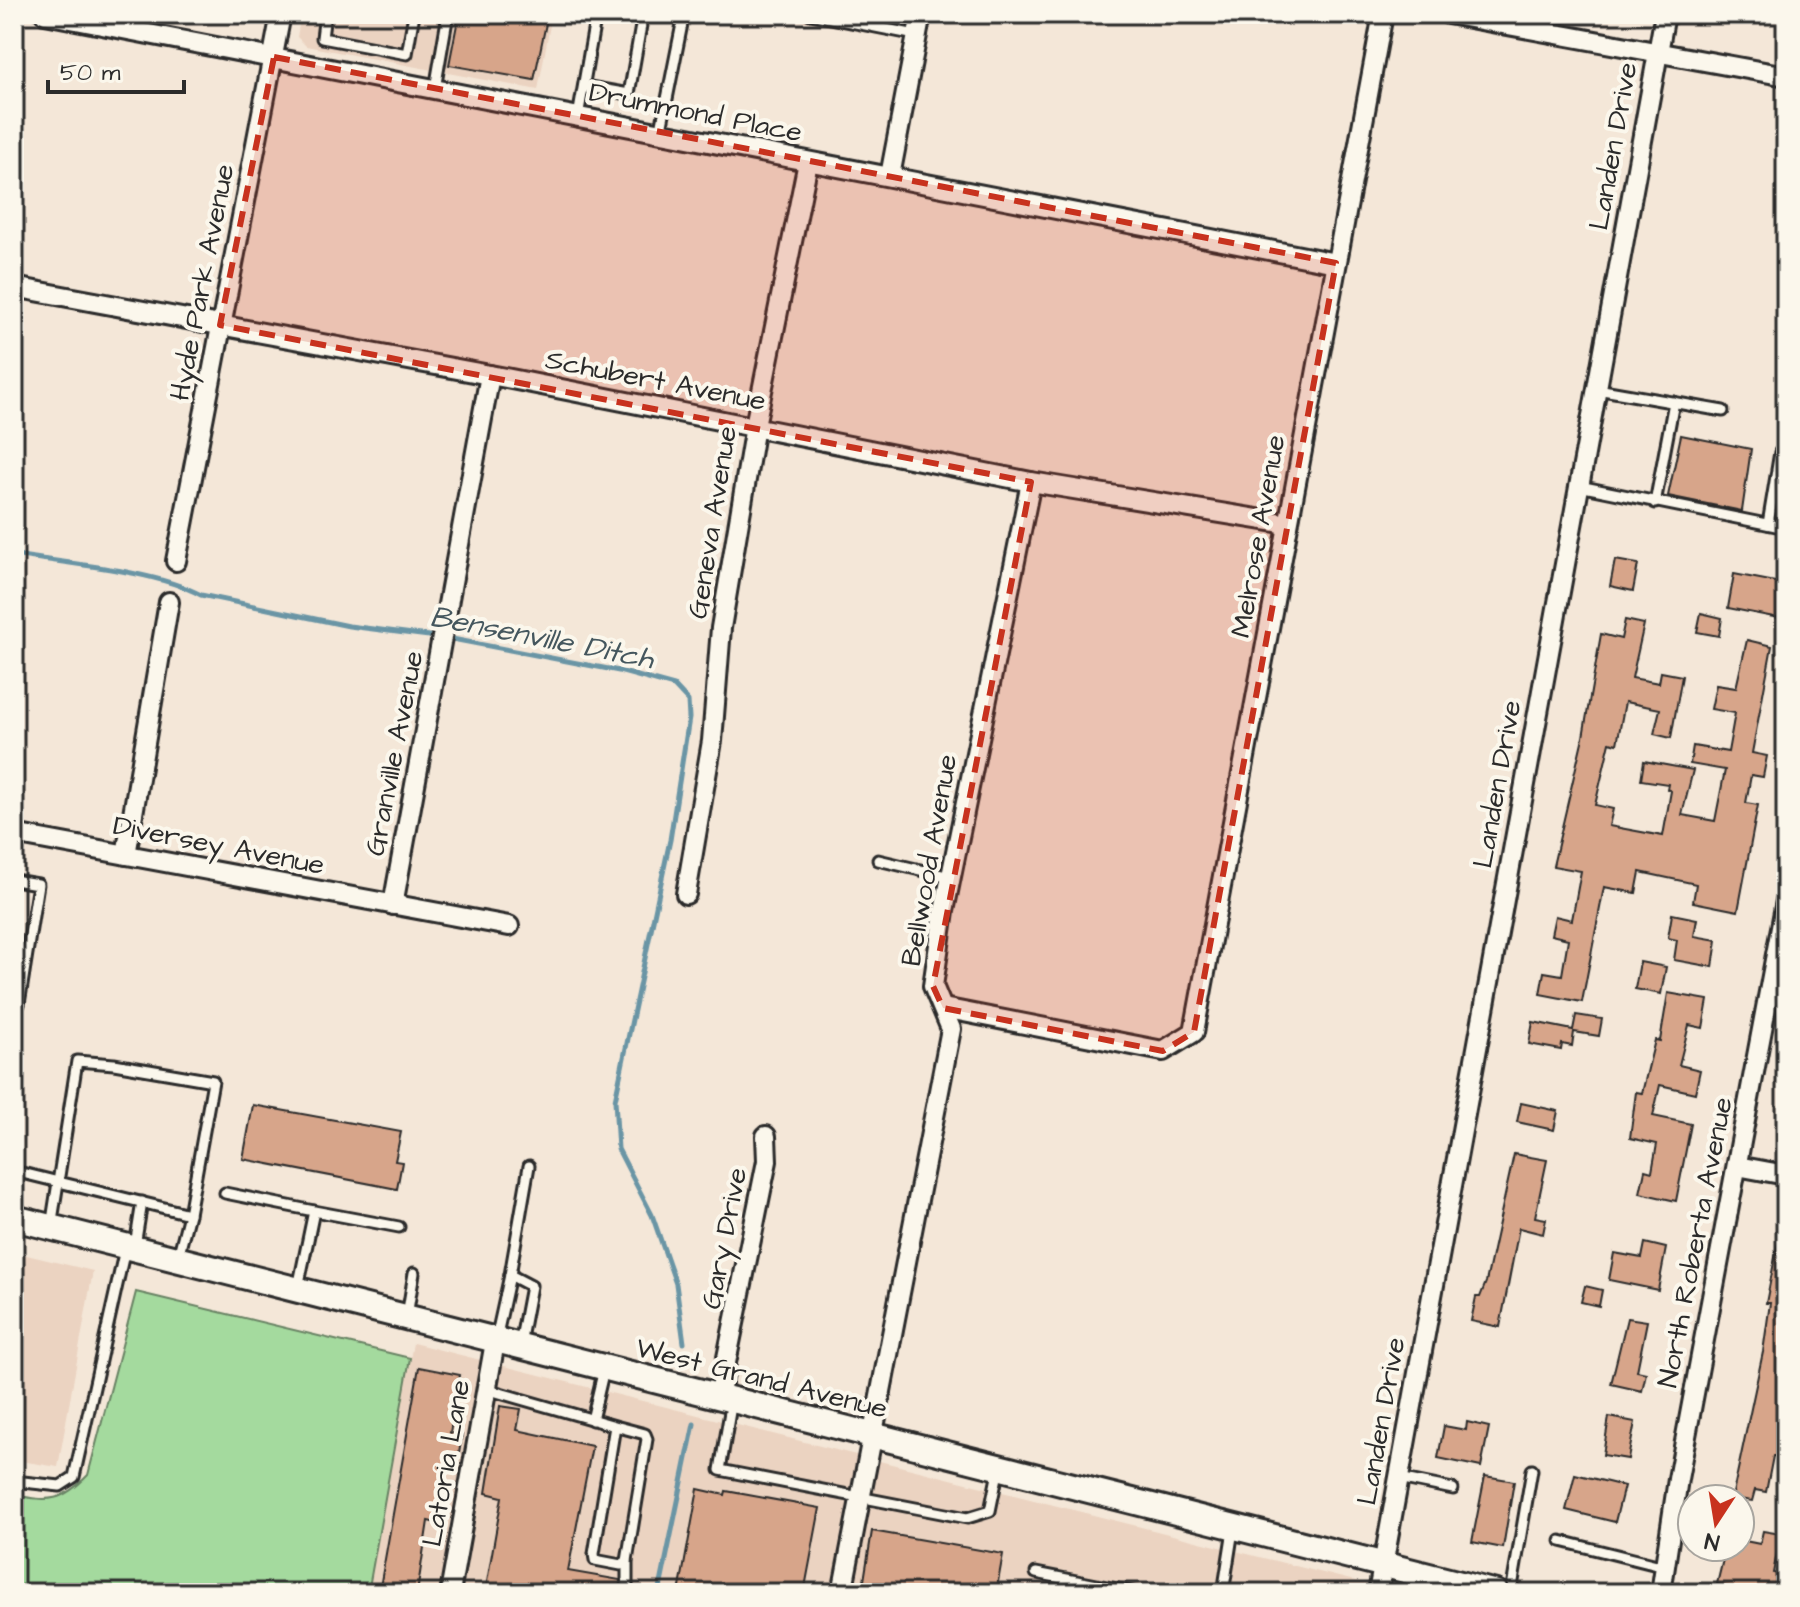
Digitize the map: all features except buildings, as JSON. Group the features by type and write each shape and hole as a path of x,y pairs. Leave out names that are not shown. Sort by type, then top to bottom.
{"main road":[{"name":"West Grand Avenue","path":"14,1218 1496,1593"}],"street":[{"name":"Drummond Place","path":"45,14 1336,263"},
{"name":"Hyde Park Avenue","path":"176,561 281,14"},
{"path":"890,176 921,14"},
{"name":"Melrose Avenue","path":"943,1008 1163,1051 1194,1032 1383,14"},
{"path":"1448,14 1786,76"},
{"name":"Landen Drive","path":"1378,1593 1665,14"},
{"name":"Geneva Avenue","path":"686,894 714,727 721,628 755,426 808,162"},
{"name":"Schubert Avenue","path":"14,287 490,375 1031,482 1288,524"},
{"name":"Granville Avenue","path":"393,905 490,375"},
{"name":"Bellwood Avenue","path":"842,1593 951,1029 933,986 950,877 1031,482"},
{"path":"126,855 169,602"},
{"name":"Diversey Avenue","path":"14,834 509,926"},
{"name":"North Roberta Avenue","path":"1661,1593 1678,1479 1786,901"},
{"name":"Gary Drive","path":"725,1398 767,1161 766,1136"},
{"path":"1737,1166 1786,1175"},
{"name":"Latoria Lane","path":"450,1593 495,1342"}],"lane":[{"path":"325,14 322,38 407,54 414,14"},
{"path":"435,89 448,14"},
{"path":"578,117 596,14"},
{"path":"584,86 629,94 643,14"},
{"path":"660,134 684,14"},
{"path":"810,14 916,35"},
{"path":"1597,389 1723,411"},
{"path":"1655,503 1674,402"},
{"path":"1768,524 1780,452"},
{"path":"1579,486 1786,528"},
{"path":"878,860 950,877"},
{"path":"14,880 38,884 19,1004 14,1005"},
{"path":"51,1227 77,1061 114,1064 213,1081 189,1214 177,1260"},
{"path":"495,1342 529,1166"},
{"path":"14,1171 189,1214"},
{"path":"225,1193 399,1227"},
{"path":"14,1481 60,1486 74,1477 142,1202"},
{"path":"297,1291 314,1211"},
{"path":"406,1319 414,1273"},
{"path":"510,1275 531,1286 519,1348"},
{"path":"592,1420 604,1369"},
{"path":"486,1389 645,1434 647,1439 627,1561 627,1593"},
{"path":"725,1398 720,1470 967,1518 990,1511 999,1467"},
{"path":"615,1426 594,1554 595,1560 621,1565 627,1561"},
{"path":"1511,1593 1532,1470"},
{"path":"1399,1478 1453,1489"},
{"path":"1223,1593 1234,1526"},
{"path":"1561,1541 1665,1567"},
{"path":"1036,1573 1138,1593"}],"highlighted area":[{"path":"274,57 1336,263 1194,1032 1163,1051 943,1008 933,986 1031,482 220,325"}],"shaded area":[{"path":"301,14 552,14 538,90 306,46 297,37"},
{"path":"764,14 890,14 884,36"},
{"path":"14,1252 93,1271 58,1467 14,1460"},
{"path":"413,1343 1402,1593 368,1593"}],"green space":[{"path":"136,1292 410,1358 368,1593 14,1593 14,1495 55,1498 71,1490 88,1475"}],"waterway":[{"name":"Bensenville Ditch","path":"14,555 160,579 201,595 349,626 437,637"},
{"name":"Bensenville Ditch","path":"447,638 619,671 674,686 688,701 689,718 670,840 615,1100 618,1149 652,1215 676,1284 684,1343"},
{"name":"Bensenville Ditch","path":"659,1593 694,1424"}]}
